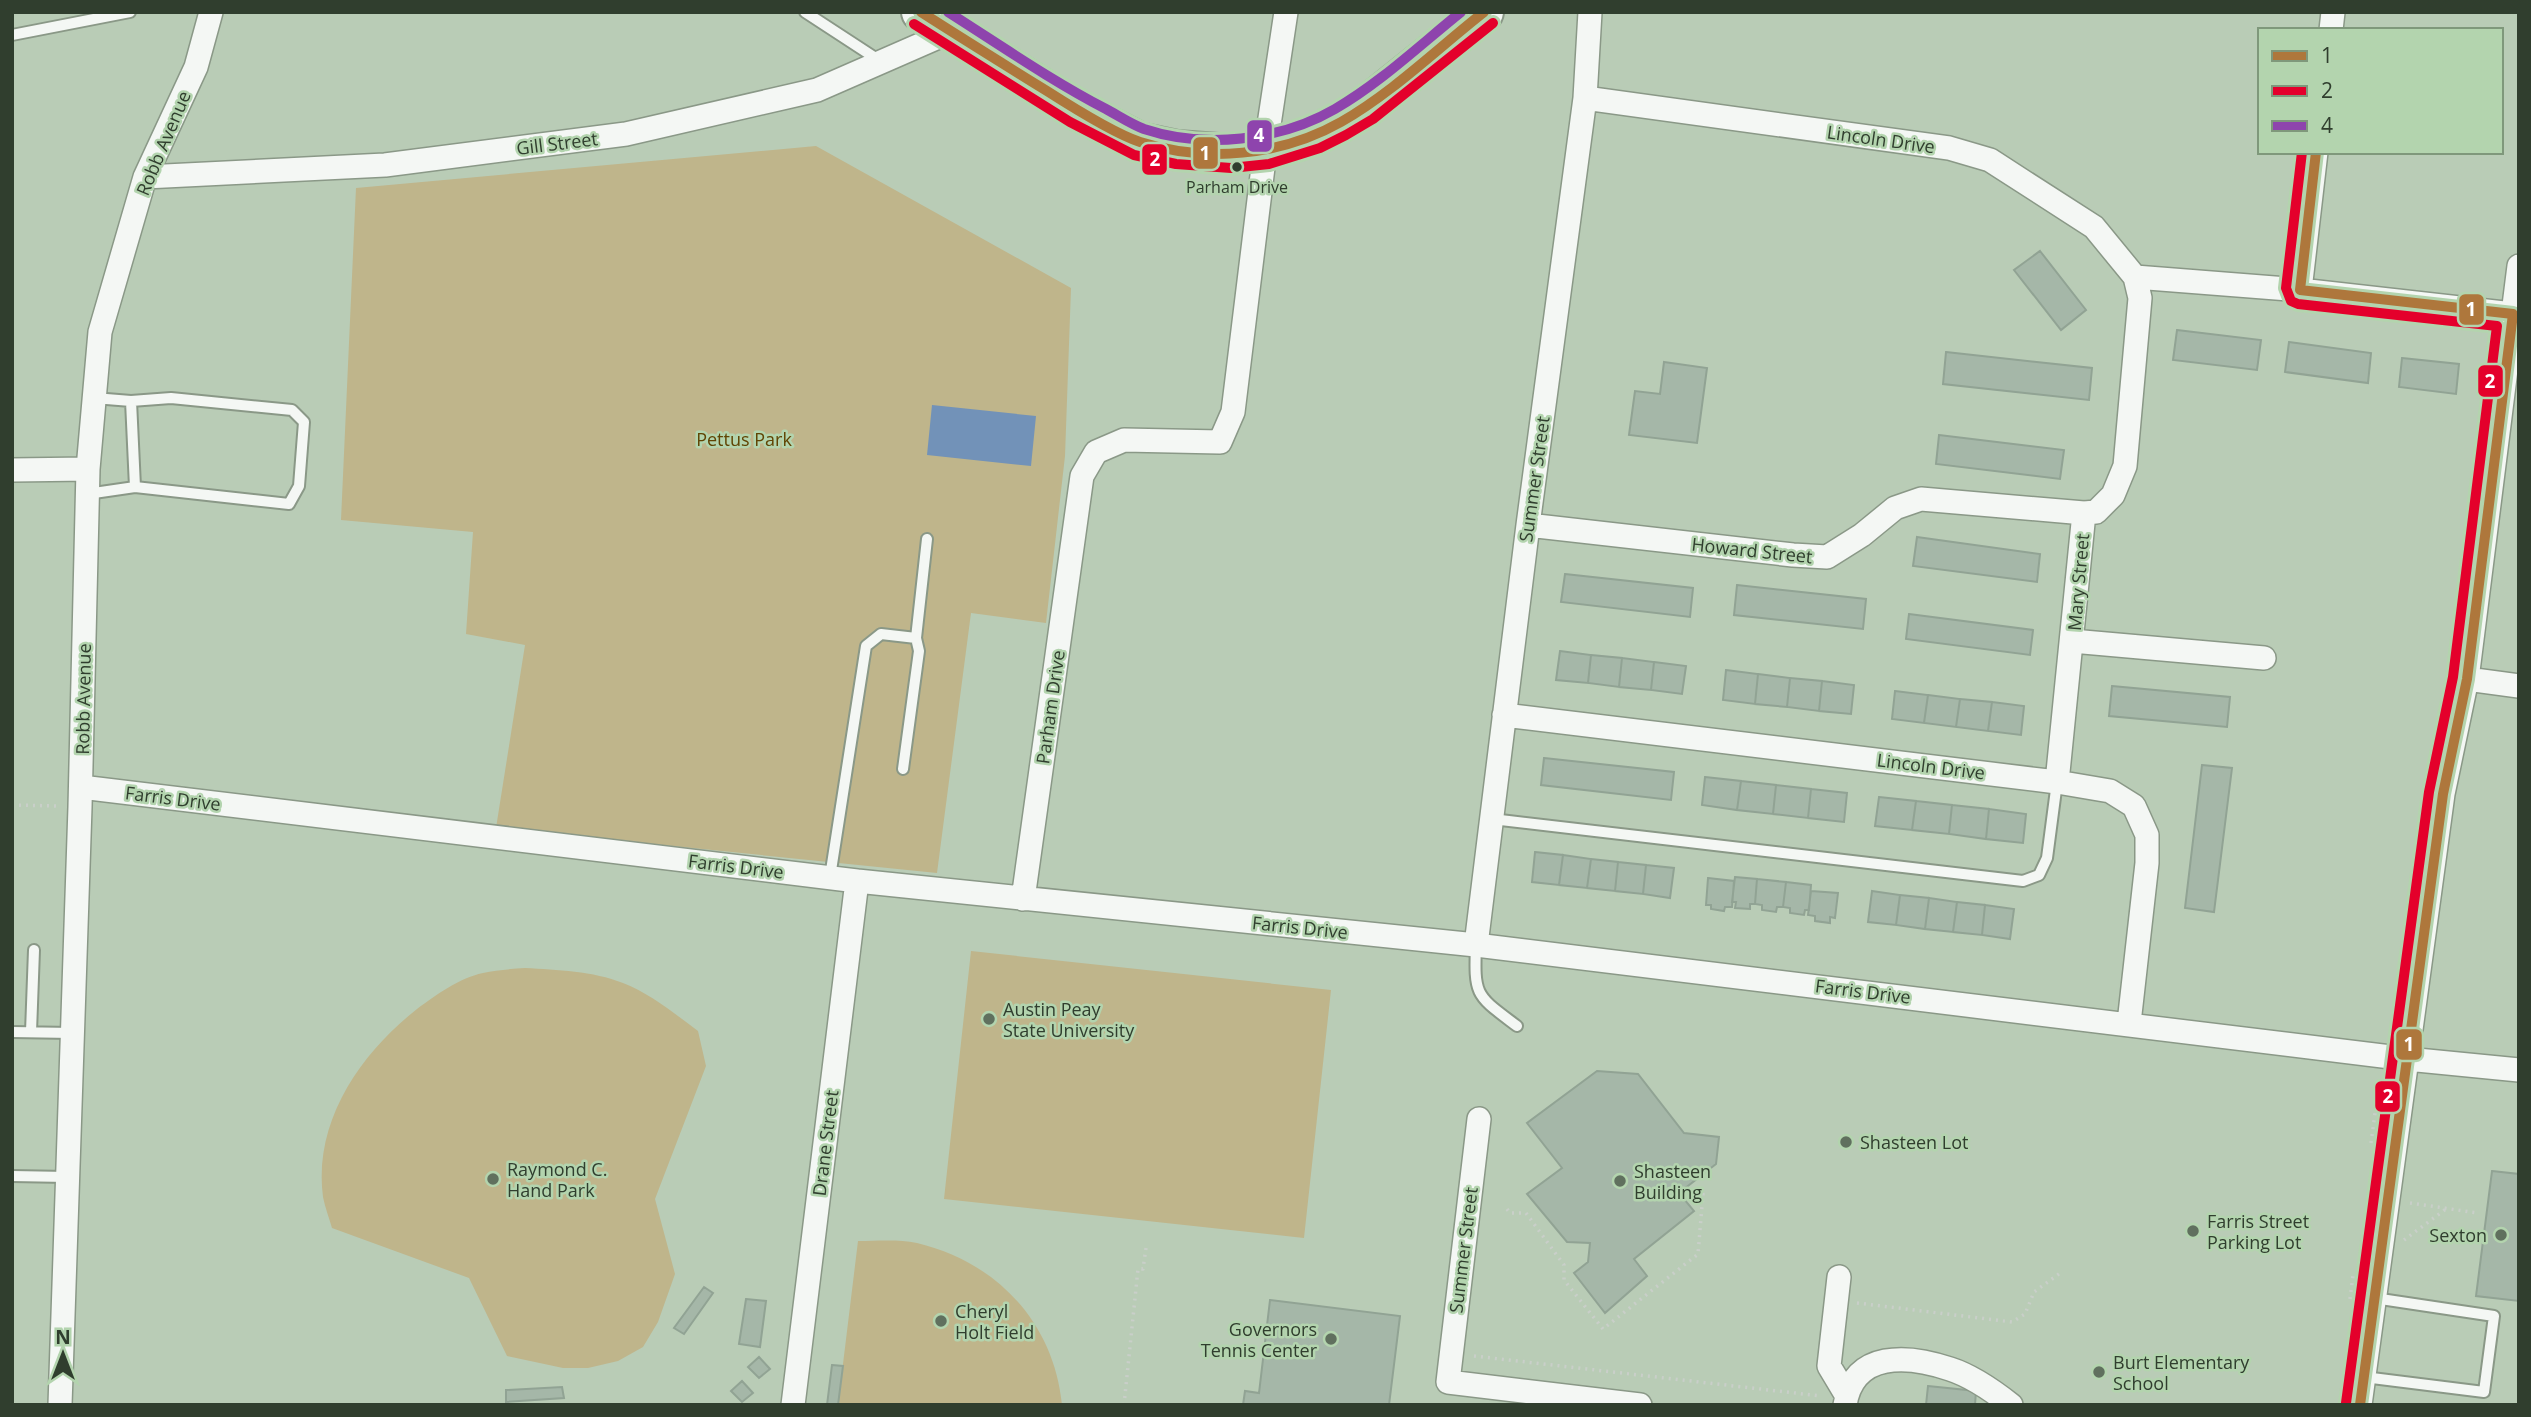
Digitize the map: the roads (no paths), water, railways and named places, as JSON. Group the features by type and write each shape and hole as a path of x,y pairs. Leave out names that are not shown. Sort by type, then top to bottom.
{"highway":[{"path":"936,22 1077,110 1139,142 1177,150 1231,154 1265,151 1315,135 1364,108 1484,12"}],"street":[{"name":"Robb Avenue","path":"60,1405 87,494 100,332 145,177 196,67 211,12"},
{"name":"Parham Drive","path":"1024,899 1082,477 1096,452 1124,440 1220,442 1233,412 1265,151 1286,12"},
{"name":"Summer Street","path":"1476,945 1585,98 1590,12"},
{"name":"Gill Street","path":"145,177 385,165 626,134 817,90 880,61 936,22"},
{"name":"Lincoln Drive","path":"1585,98 1949,148 1990,160 2094,227 2135,277"},
{"path":"2300,290 2316,154"},
{"path":"2360,1405 2443,794 2468,679 2509,428 2513,314 2519,266"},
{"path":"2135,277 2300,290 2513,314"},
{"name":"Mary Street","path":"2057,782 2084,513 2096,512 2113,495 2125,466 2140,298 2135,277"},
{"path":"12,470 88,469"},
{"name":"Howard Street","path":"1528,525 1827,557 1862,535 1895,508 1921,499 2084,513"},
{"path":"2072,641 2264,658"},
{"path":"2468,679 2519,686"},
{"name":"Lincoln Drive","path":"1504,715 2057,782 2110,791 2134,806 2147,835 2147,863 2129,1023"},
{"name":"Farris Drive","path":"80,787 857,881 1476,945 2407,1059 2519,1070"},
{"name":"Drane Street","path":"793,1405 857,881"},
{"name":"Summer Street","path":"1479,1119 1448,1382 1531,1398"},
{"path":"1839,1277 1829,1366 1839,1399"},
{"path":"1839,1399 1859,1373 1877,1361 1899,1359 1950,1369 1988,1387 2011,1405"},
{"path":"1531,1398 1640,1405"}],"lane":[{"path":"12,35 130,12"},
{"path":"805,12 880,61"},
{"path":"87,494 135,487 289,504 299,486 304,422 292,410 171,398 131,401 94,398"},
{"path":"131,401 135,487"},
{"path":"903,769 919,651 916,638 927,539"},
{"path":"830,877 866,646 881,634 916,638"},
{"path":"1492,819 2023,881 2039,875 2047,858 2057,782"},
{"path":"1476,945 1475,981 1483,1001 1517,1026"},
{"path":"31,1032 34,950"},
{"path":"12,1032 72,1032"},
{"path":"12,1176 67,1177"},
{"path":"2364,1377 2484,1392 2494,1316 2373,1298"}],"water":[{"path":"932,405 1036,416 1031,466 927,455"}],"place":[{"name":"Parham Drive","path":"1237,167"},
{"name":"Austin Peay State University","path":"989,1019"},
{"name":"Shasteen Lot","path":"1846,1142"},
{"name":"Raymond C. Hand Park","path":"493,1179"},
{"name":"Shasteen Building","path":"1620,1181"},
{"name":"Farris Street Parking Lot","path":"2193,1231"},
{"name":"Sexton","path":"2501,1235"},
{"name":"Cheryl Holt Field","path":"941,1321"},
{"name":"Governors Tennis Center","path":"1331,1339"},
{"name":"Burt Elementary School","path":"2099,1372"}],"park label":[{"name":"Pettus Park","path":"744,439"}]}
